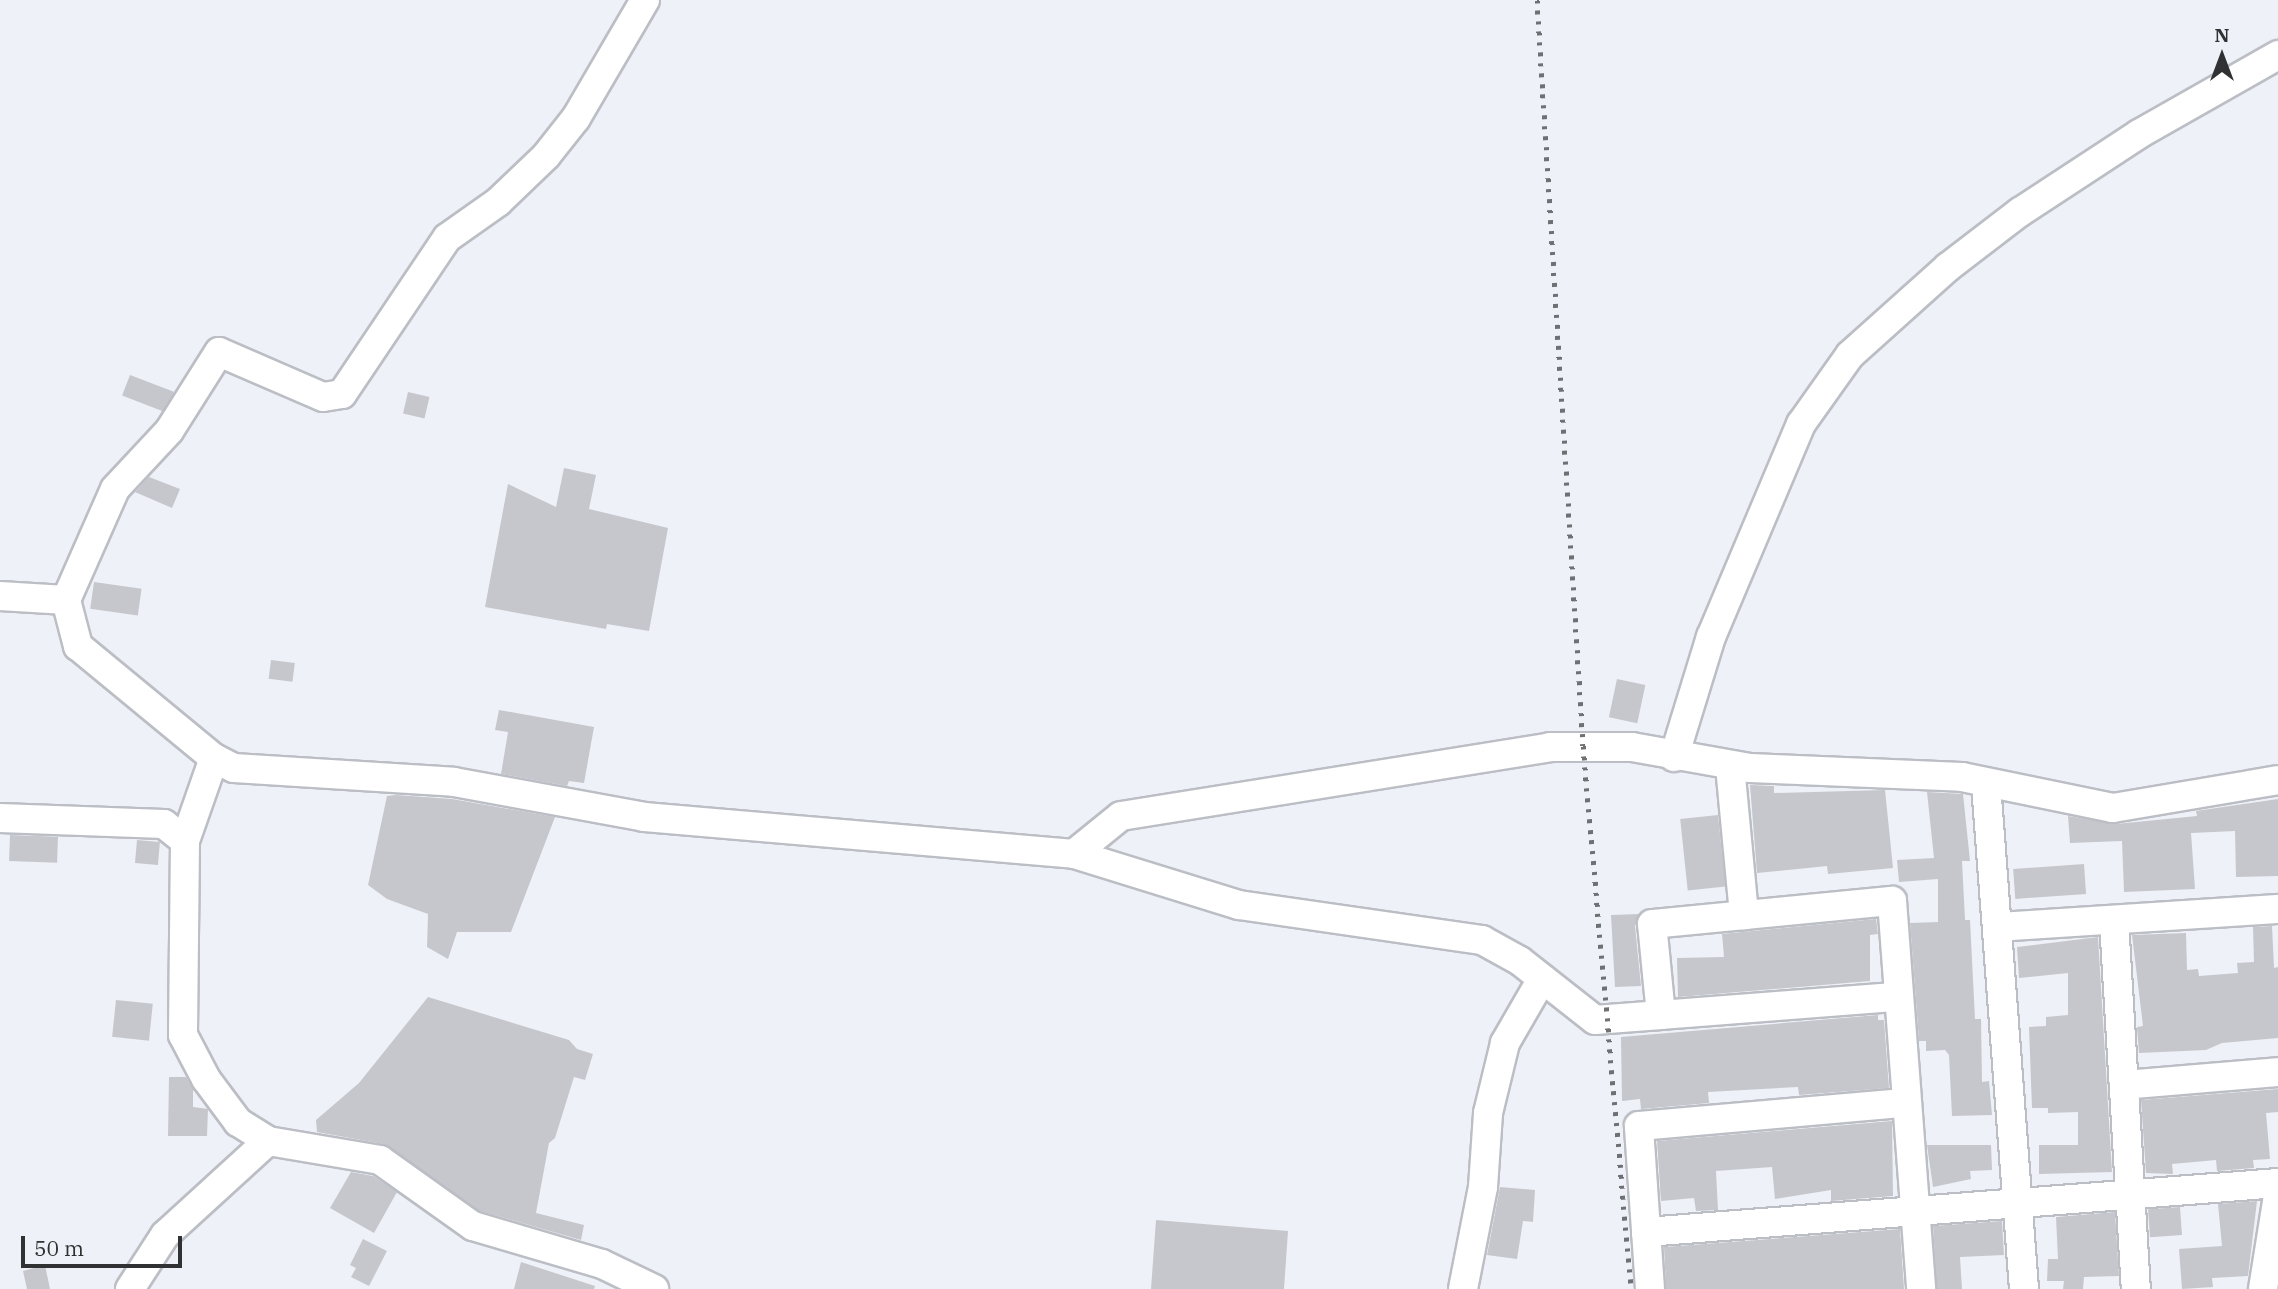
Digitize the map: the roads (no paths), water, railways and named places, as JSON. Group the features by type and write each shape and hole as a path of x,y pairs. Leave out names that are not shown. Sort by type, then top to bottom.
{"street":[{"path":"645,0 576,118 546,156 498,202 447,238 342,394 323,397 219,352 169,432 115,489 66,600 78,646 214,758 234,768 454,782 644,817 1074,854 1239,905 1482,940 1542,979 1595,1020 1896,997"},
{"path":"1674,757 1711,637 1801,424 1850,355 1948,267 2020,212 2140,134 2278,55"},
{"path":"0,596 66,600"},
{"path":"1074,854 1121,816 1549,747 1632,747 1674,757 1730,765 1962,777 1986,784 2113,807 2278,780"},
{"path":"214,758 185,841 183,1035 206,1079 238,1122 268,1140 380,1160 473,1226 603,1264 654,1289"},
{"path":"1730,765 1744,915"},
{"path":"1986,784 2020,1204 2024,1289"},
{"path":"0,818 164,824 185,841"},
{"path":"1661,1015 1652,924 1892,901 1896,997 1921,1289"},
{"path":"1998,927 2278,909"},
{"path":"2114,921 2136,1289"},
{"path":"1462,1289 1483,1187 1488,1113 1504,1043 1542,979"},
{"path":"2124,1085 2278,1072"},
{"path":"1650,1289 1639,1126 1904,1103"},
{"path":"130,1289 165,1236 268,1140"},
{"path":"1646,1232 2278,1183"},
{"path":"2263,1289 2278,1195"}],"railway":[{"path":"1537,0 1583,746 1631,1289"}]}
